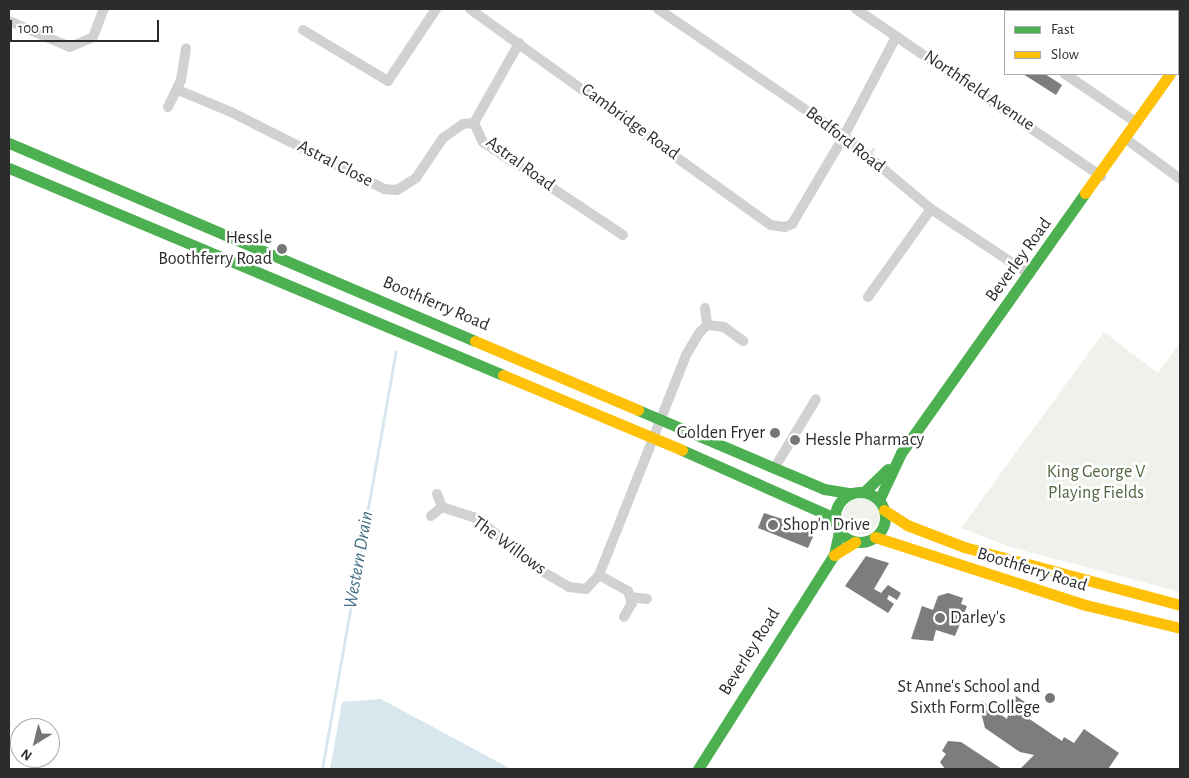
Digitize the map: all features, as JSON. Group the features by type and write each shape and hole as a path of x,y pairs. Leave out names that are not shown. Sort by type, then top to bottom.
{"main road":[{"name":"Beverley Road","path":"864,492 893,464 1101,176 1169,75"},
{"name":"Boothferry Road","path":"9,143 664,418 824,489 850,493"},
{"path":"9,168 652,439 834,518"},
{"name":"Beverley Road","path":"882,505 893,464"},
{"path":"864,492 882,505 884,525 875,537 855,542 839,532 834,518 838,503 850,493 864,492"},
{"name":"Boothferry Road","path":"882,505 907,525 964,546 1180,605"},
{"name":"Beverley Road","path":"698,769 834,554 839,532"},
{"name":"Boothferry Road","path":"875,537 1086,605 1180,628"},
{"name":"Beverley Road","path":"834,554 855,542"}],"street":[{"path":"9,22 70,48 93,37 104,9"},
{"path":"303,30 388,81 436,9"},
{"name":"Cambridge Road","path":"470,9 771,225 792,224 844,136"},
{"name":"Bedford Road","path":"658,9 844,136 932,209 1029,274"},
{"name":"Northfield Avenue","path":"856,9 1101,176"},
{"path":"844,136 896,36"},
{"name":"Astral Road","path":"519,43 474,123 483,142 623,235"},
{"path":"168,107 178,90 186,48"},
{"path":"1066,75 1137,123"},
{"name":"Astral Close","path":"178,90 232,112 384,189 397,190 416,178 443,138 463,124 474,123"},
{"path":"1126,138 1180,179"},
{"path":"868,297 932,209"},
{"path":"647,599 631,597 599,575 652,439 664,418 686,355 707,325 705,308"},
{"path":"707,325 724,327 743,341"},
{"path":"774,467 816,399"},
{"path":"431,516 442,507 437,494"},
{"name":"The Willows","path":"442,507 476,518 521,557 569,587 586,589 599,575"},
{"path":"624,617 631,597"}],"green space":[{"name":"King George V Playing Fields","path":"1104,332 1158,373 1180,343 1180,592 1007,546 961,528"},
{"path":"861,498 868,499 874,503 878,509 878,523 874,529 868,533 861,534 854,533 848,529 844,523 843,516 844,509 848,503 854,499"}],"shaded area":[{"path":"381,699 511,769 330,769 342,702"}],"building":[{"path":"1025,75 1047,75 1062,85 1056,95"},
{"path":"764,513 816,530 808,548 758,528"},
{"path":"866,556 889,563 874,589 881,593 888,585 901,593 897,600 889,595 887,599 894,604 888,613 845,586"},
{"name":"Darley's","path":"948,593 963,598 961,604 967,606 955,636 936,630 933,641 911,639 922,606 933,610 938,596"},
{"path":"1016,696 1028,704 1022,714 1062,741 1064,737 1074,743 1084,729 1119,753 1108,769 1020,769 1034,755 1020,752 985,728 982,716 975,711 982,701 1007,719 1010,708 1005,705"},
{"path":"948,741 961,742 1002,769 945,769 940,762 946,754 942,751"}],"waterway":[{"path":"868,155 873,149"},
{"name":"Western Drain","path":"322,769 396,351"}],"traffic: fast":[{"path":"9,143 475,341"},
{"path":"9,168 503,375"},
{"path":"879,500 901,453 1085,193"},
{"path":"638,410 824,489 850,493"},
{"path":"682,450 835,518"},
{"path":"864,492 888,469"},
{"path":"855,492 865,492 878,499 885,512 885,517 885,522 878,535 865,542 855,542 846,538 839,531 835,522 835,512 839,503 846,496 855,492"},
{"path":"698,769 834,555 839,532"}],"traffic: slow":[{"path":"1085,193 1169,75"},
{"path":"475,341 638,410"},
{"path":"503,375 682,450"},
{"path":"884,510 907,525 964,547 1180,605"},
{"path":"875,537 1086,605 1180,628"},
{"path":"834,555 855,542"}],"place":[{"name":"Hessle Boothferry Road","path":"282,249"},
{"name":"Golden Fryer","path":"775,433"},
{"name":"Hessle Pharmacy","path":"795,440"},
{"name":"Shop'n Drive","path":"773,525"},
{"name":"Darley's","path":"940,618"},
{"name":"St Anne's School and Sixth Form College","path":"1050,698"}]}
